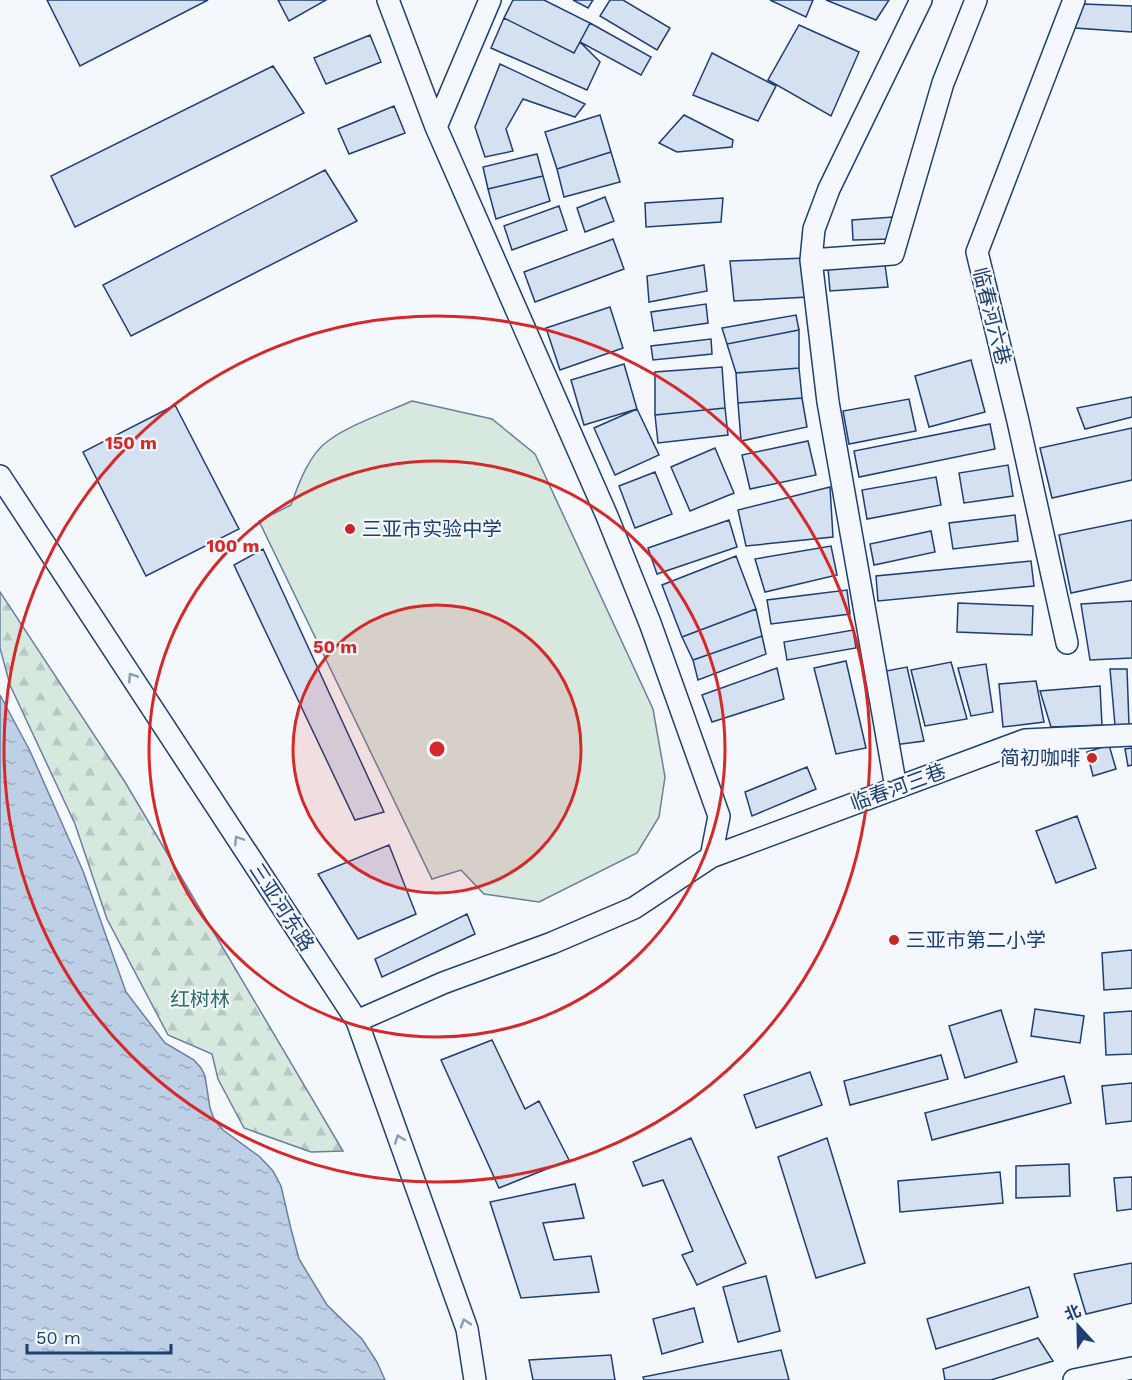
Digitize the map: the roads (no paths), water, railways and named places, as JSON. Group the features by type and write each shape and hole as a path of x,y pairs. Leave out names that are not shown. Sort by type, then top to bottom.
{"street":[{"path":"388,0 436,127 607,516 650,623 719,816 711,857"},
{"path":"436,127 490,0"},
{"path":"896,788 828,402 811,260 814,229 829,189 921,0"},
{"path":"811,260 893,254 943,83 976,0"},
{"name":"临春河六巷","path":"1067,644 1018,421 977,252 1074,0"},
{"name":"三亚河东路","path":"0,476 357,1021 467,1329 475,1380"},
{"name":"临春河三巷","path":"357,1021 443,983 552,943 634,908 711,857 1025,740 1132,735"},
{"path":"1074,1380 1132,1368"}],"water":[{"path":"0,695 30,751 83,871 126,992 165,1043 194,1060 201,1068 205,1076 210,1108 214,1119 223,1130 260,1157 273,1171 281,1186 299,1259 327,1305 362,1339 377,1362 385,1380 0,1380"}],"place":[{"name":"三亚市实验中学","path":"350,529"},
{"name":"简初咖啡","path":"1092,758"},
{"name":"三亚市第二小学","path":"894,940"}],"park label":[{"name":"红树林","path":"200,999"}]}
